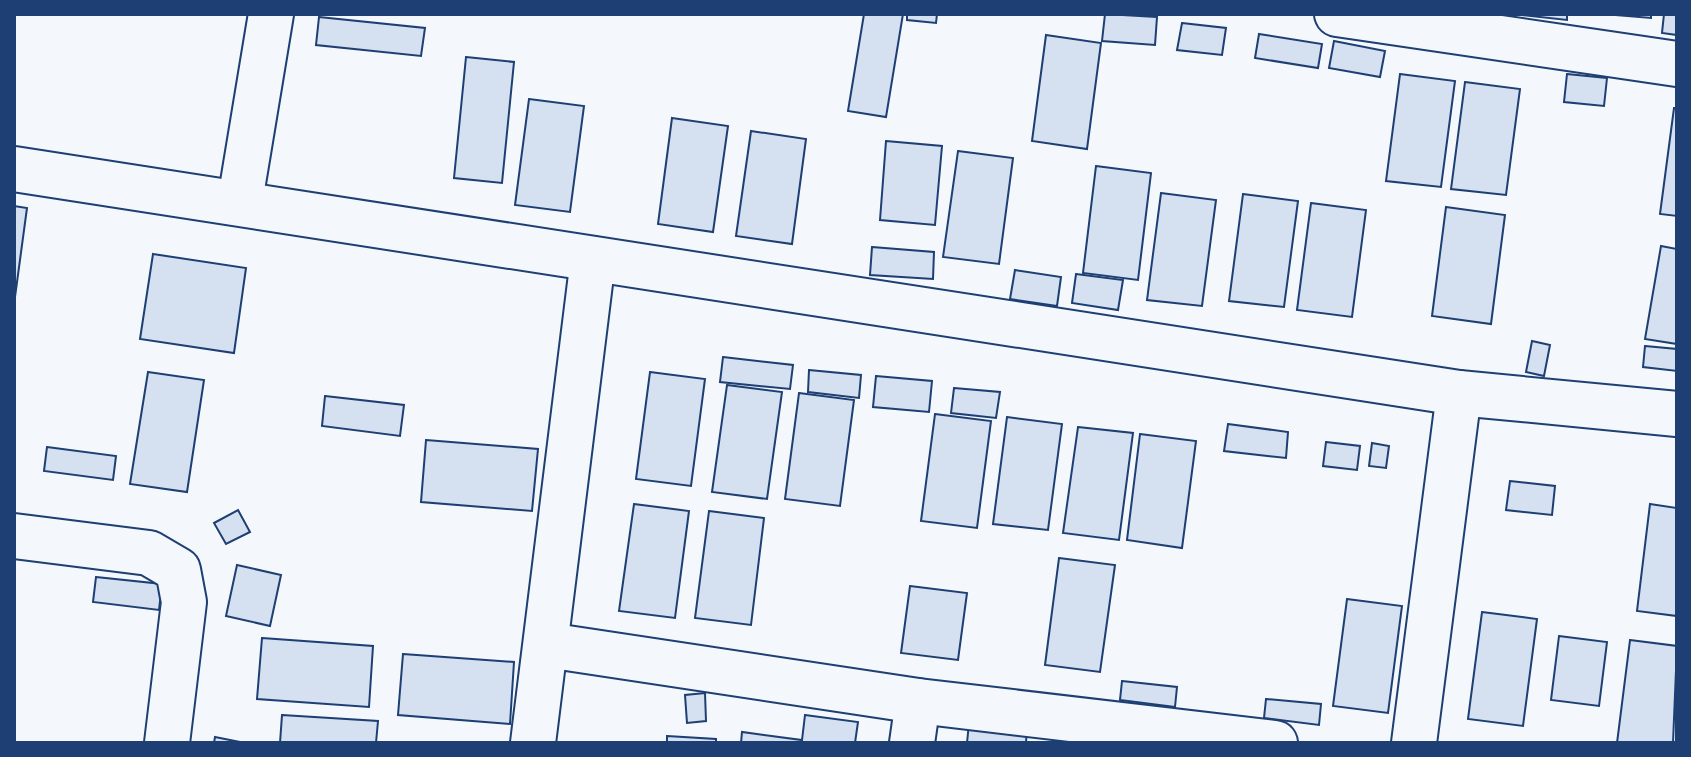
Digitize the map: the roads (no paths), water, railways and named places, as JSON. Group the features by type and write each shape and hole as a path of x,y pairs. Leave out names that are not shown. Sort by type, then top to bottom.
{"street":[{"path":"240,201 271,14"},
{"path":"1337,14 1677,64"},
{"path":"14,169 240,201 1459,393 1677,414"},
{"path":"533,743 593,259"},
{"path":"1414,743 1459,393"},
{"path":"14,536 149,553 178,570 184,602 167,743"},
{"path":"547,645 918,701 1275,743"},
{"path":"912,743 918,701"}]}
